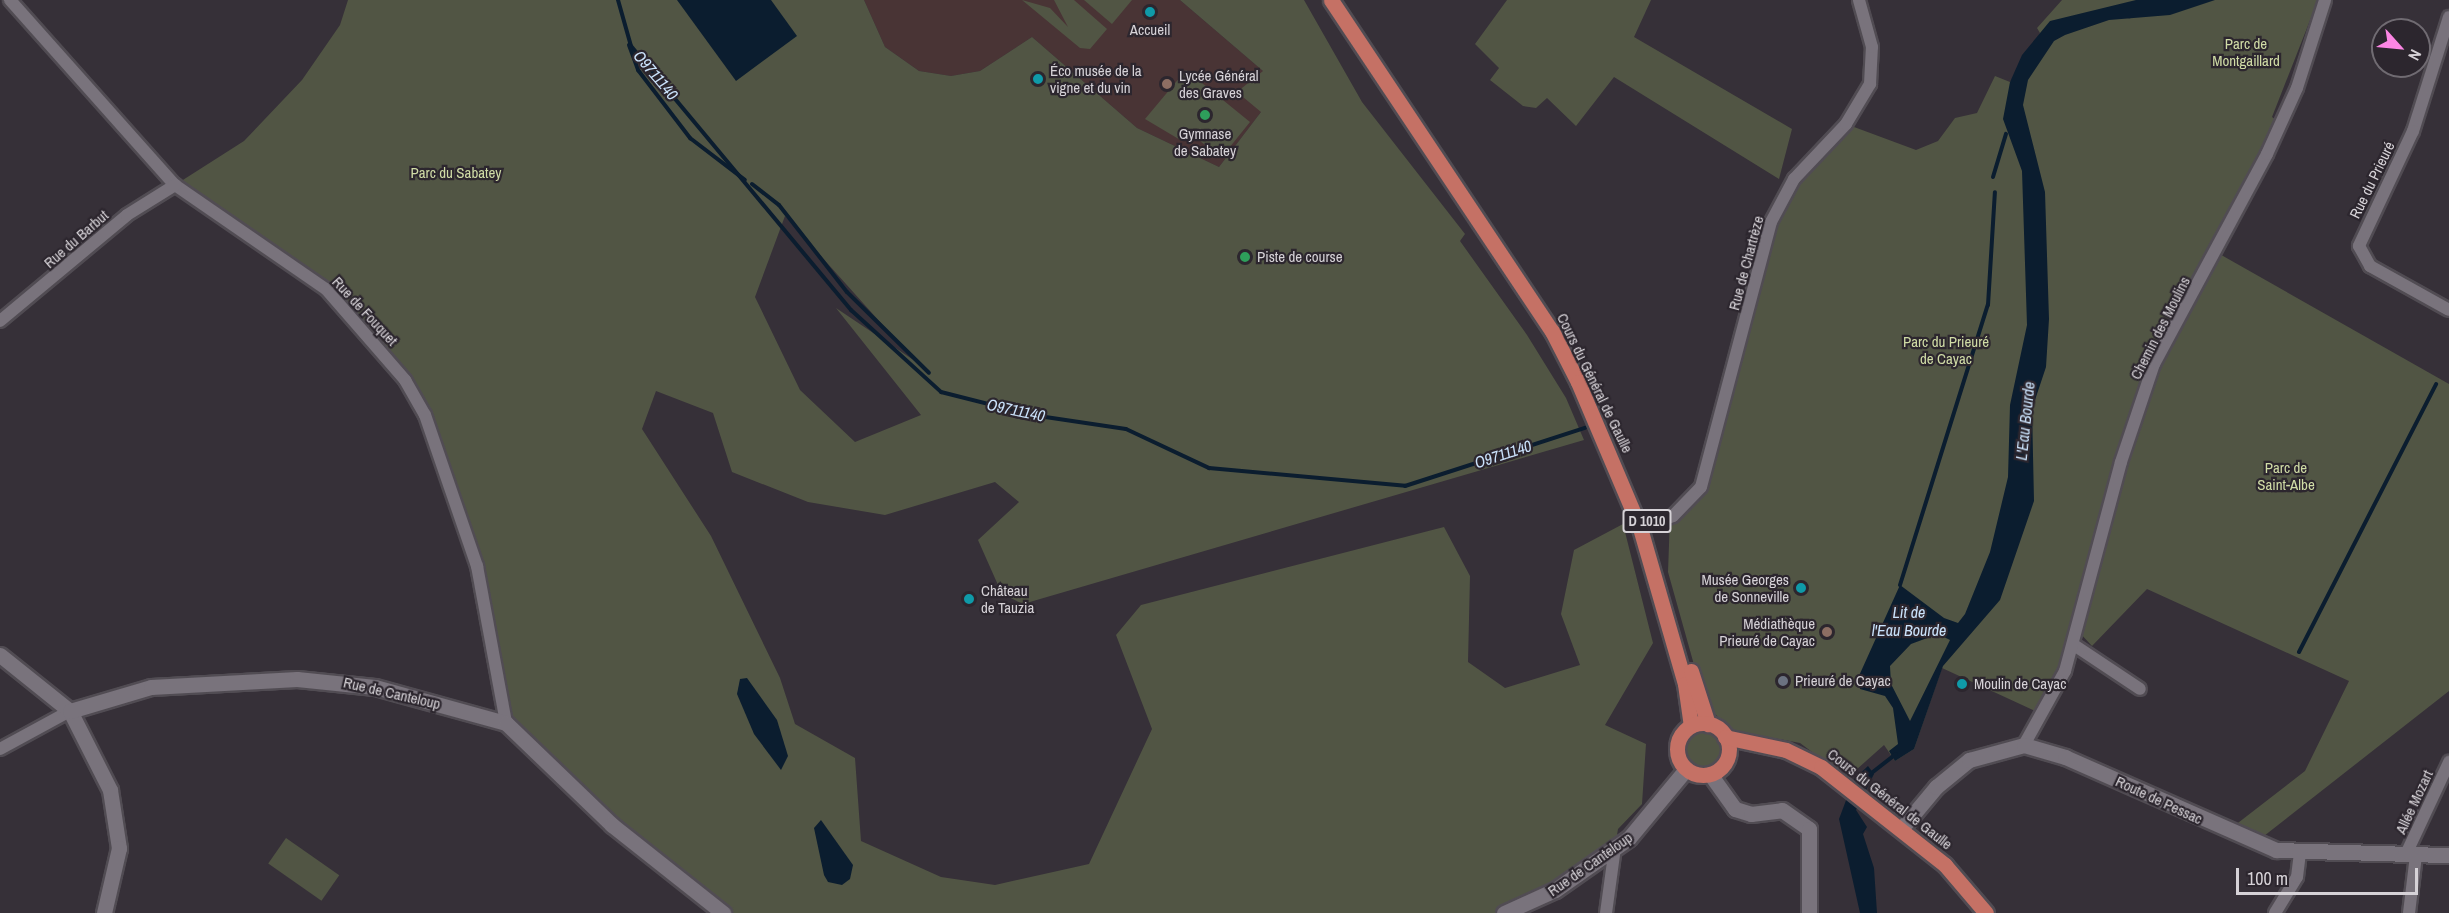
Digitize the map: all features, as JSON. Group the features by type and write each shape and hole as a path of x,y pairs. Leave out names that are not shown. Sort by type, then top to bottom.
{"main road":[{"name":"Cours du Général de Gaulle","path":"1331,0 1584,380 1644,527"},
{"name":"D 1010","path":"1644,527 1708,724"},
{"name":"D 1010","path":"1644,527 1684,679 1691,726"},
{"path":"1728,756 1725,737 1708,724 1691,726 1677,744 1686,769 1710,774 1728,756 1753,746"},
{"name":"Cours du Général de Gaulle","path":"1725,737 1753,746 1797,753 1843,784 1945,865 1986,913"}],"street":[{"name":"Rue de Fouquet","path":"10,0 176,185 326,289 405,380 425,415 477,566 506,723"},
{"name":"Rue de Chartrèze","path":"1644,527 1690,503 1701,487 1771,222 1794,179 1846,124 1870,84 1872,47 1859,0"},
{"name":"Chemin des Moulins","path":"2024,746 2074,645 2126,444 2154,364 2267,154 2296,88 2325,0"},
{"name":"Rue du Prieuré","path":"2449,17 2412,131 2359,246 2370,266 2449,310"},
{"name":"Rue du Barbut","path":"0,321 127,214 176,185"},
{"path":"2074,645 2140,689"},
{"path":"0,655 70,711 84,730 117,816 119,848 104,913"},
{"name":"Rue de Canteloup","path":"0,749 70,711 151,687 297,679 375,687 506,723 612,825 723,913"},
{"name":"Route de Pessac","path":"1901,830 1936,787 1969,760 2024,746 2065,757 2240,837 2300,854 2449,855"},
{"name":"Allée Mozart","path":"2409,913 2411,854 2449,762"},
{"name":"Rue de Canteloup","path":"1504,913 1556,890 1615,848 1643,824 1686,769"},
{"path":"1710,774 1735,809 1751,814 1782,810 1809,829 1809,913"},
{"path":"1606,913 1615,848"},
{"path":"2275,913 2297,877 2300,854"}],"shaded area":[{"name":"Lycée Général des Graves","path":"864,0 1180,0 1263,71 1261,112 1219,167 1137,128 1032,37 980,71 951,76 919,71 885,47"}],"green space":[{"name":"Parc du Sabatey","path":"348,0 864,0 885,47 919,71 951,76 980,71 1032,37 1137,128 1219,167 1261,112 1237,92 1263,71 1180,0 1304,0 1362,102 1465,234 1460,241 1527,335 1566,398 1584,440 1023,604 1002,594 978,540 1019,502 995,482 885,515 808,502 732,472 713,413 656,391 642,429 711,536 780,678 795,724 855,758 861,841 941,877 995,885 1089,864 1152,729 1116,635 1141,605 1444,527 1470,576 1468,662 1505,688 1580,665 1561,614 1574,550 1623,524 1653,643 1605,725 1646,744 1642,804 1618,829 1615,847 1504,913 723,913 506,723 477,566 425,415 326,289 175,185 244,141 302,80 340,25","holes":["785,216 915,361 836,308 921,415 855,442 800,390 755,297"]},
{"path":"1022,0 1050,8 1068,27 1054,0 1074,0 1107,29 1090,49 1080,48"},
{"path":"1084,0 1132,0 1112,24"},
{"path":"1507,0 1651,0 1634,37 1792,129 1779,179 1614,77 1576,126 1547,98 1536,108 1523,106 1490,80 1499,68 1475,44"},
{"name":"Parc du Prieuré de Cayac","path":"2062,0 2318,0 2272,117 2281,124 2216,252 2449,384 2449,691 2264,836 2234,826 2305,771 2349,681 2147,589 2092,646 2079,632 2044,715 1942,668 1914,749 1895,761 1884,745 1847,778 1800,743 1731,730 1705,704 1668,572 1670,517 1690,503 1780,203 1846,124 1916,150 1938,141 1955,118 1977,113 1995,76 2010,82 2040,33 2037,28"},
{"name":"Gymnase de Sabatey","path":"1186,70 1250,122 1221,158 1189,132 1182,141 1145,119"},
{"path":"1702,730 1716,735 1721,749 1716,763 1702,768 1688,763 1683,749 1688,735"},
{"path":"286,838 339,875 321,901 268,863"}],"water":[{"path":"677,0 771,0 797,36 736,81"},
{"name":"Lit de l'Eau Bourde","path":"2136,0 2215,0 2170,15 2109,20 2065,35 2054,41 2028,80 2023,105 2045,192 2049,319 2046,367 2032,409 2034,501 2000,600 1943,666 1914,749 1895,761 1889,751 1898,744 1893,708 1885,696 1860,689 1858,678 1900,585 1944,618 1958,623 1965,614 1990,552 2008,477 2010,405 2027,325 2022,171 2003,119 2010,82 2022,55 2050,21","holes":["1938,634 1950,640 1910,721 1891,684 1890,666 1911,644"]},
{"path":"747,678 777,720 788,756 781,770 754,734 737,694 740,679"},
{"path":"1868,766 1874,774 1856,810 1867,827 1863,834 1874,868 1877,913 1860,913 1839,819 1854,779"},
{"path":"821,820 853,865 850,879 842,885 828,882 824,875 814,828"}],"waterway":[{"name":"O9711140","path":"618,0 631,46 851,310 941,392 1032,415 1126,429 1209,468 1405,486 1585,428"},
{"path":"629,45 638,70 690,138 745,180"},
{"path":"1993,177 2006,134"},
{"path":"752,184 779,205 847,292 929,373"},
{"path":"1900,585 1988,305 1995,192"},
{"path":"2299,652 2436,384"},
{"name":"L'Eau Bourde","path":"1869,775 1896,754"}],"place":[{"name":"Accueil","path":"1150,12"},
{"name":"Éco musée de la vigne et du vin","path":"1038,79"},
{"name":"Lycée Général des Graves","path":"1167,84"},
{"name":"Gymnase de Sabatey","path":"1205,115"},
{"name":"Piste de course","path":"1245,257"},
{"name":"Musée Georges de Sonneville","path":"1801,588"},
{"name":"Château de Tauzia","path":"969,599"},
{"name":"Médiathèque Prieuré de Cayac","path":"1827,632"},
{"name":"Prieuré de Cayac","path":"1783,681"},
{"name":"Moulin de Cayac","path":"1962,684"}],"park label":[{"name":"Parc de Montgaillard","path":"2246,52"},
{"name":"Parc de Saint-Albe","path":"2286,476"}]}
